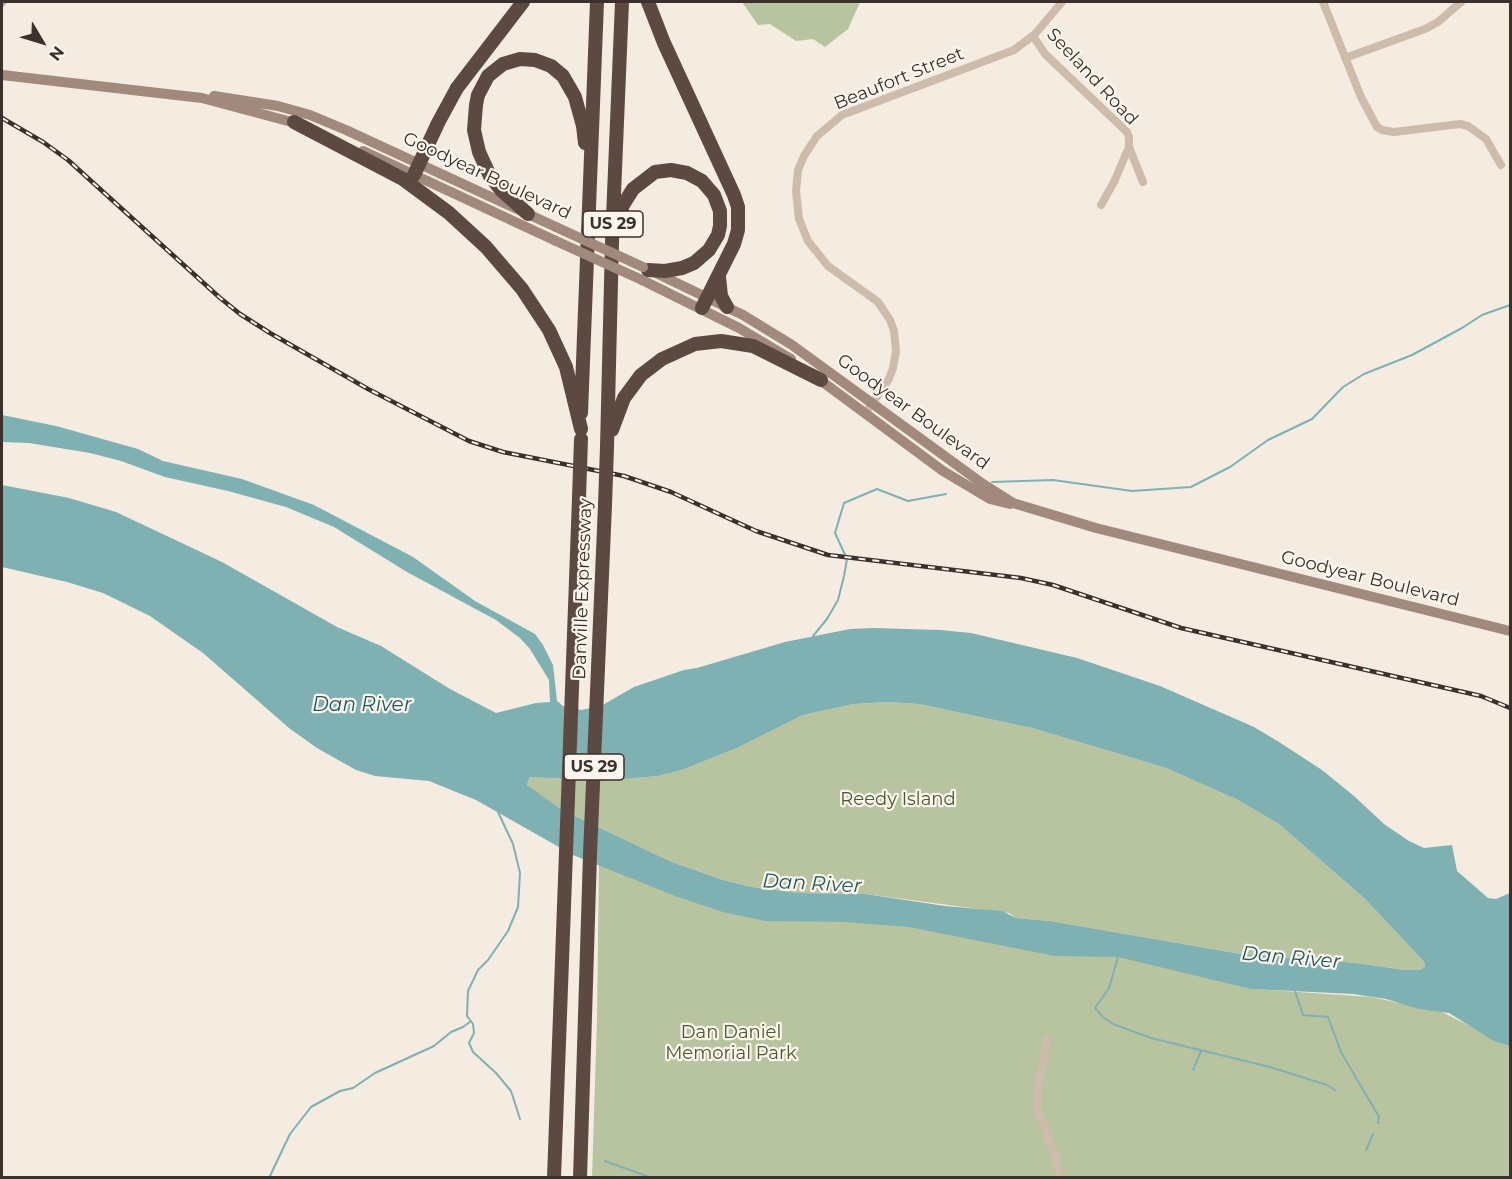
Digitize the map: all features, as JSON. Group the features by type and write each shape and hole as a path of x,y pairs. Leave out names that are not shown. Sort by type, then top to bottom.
{"highway":[{"path":"417,169 457,88 523,2"},
{"name":"Danville Expressway","path":"554,1178 597,2"},
{"name":"Danville Expressway","path":"580,1178 622,2"},
{"path":"648,2 664,43 738,207 738,230 719,277 705,303"},
{"path":"528,214 511,200 490,176 483,164 476,142 474,120 478,96 488,76 503,64 520,59 535,60 551,66 563,76 579,111 585,141 585,180 589,187"},
{"path":"294,122 403,179 449,213 486,248 522,289 549,330 566,367 581,434"},
{"path":"612,234 627,197 640,182 656,172 671,170 687,173 709,188 718,203 721,219 718,235 709,250 694,263 682,268 644,272"},
{"path":"719,277 721,296 727,307"},
{"path":"607,446 624,398 641,375 662,358 695,344 721,341 753,346 821,380"},
{"path":"548,1178 552,1078 558,1059"},
{"path":"583,1108 586,1178"}],"main road":[{"name":"Goodyear Boulevard","path":"2,75 202,98 294,122 556,226 705,303 821,380 956,480 990,499 1013,503 1096,528 1510,631"},
{"name":"Goodyear Boulevard","path":"202,98 215,96 262,103 310,115 346,130 556,240 644,272"},
{"name":"Goodyear Boulevard","path":"705,303 727,307 792,345 1013,503"}],"street":[{"name":"Seeland Road","path":"1062,2 1033,36 1045,54 1127,132 1129,147 1143,182"},
{"path":"1323,2 1373,122 1382,130 1394,132 1460,124 1475,130 1486,139 1502,165"},
{"path":"1345,58 1425,29 1438,22 1461,2"},
{"name":"Beaufort Street","path":"865,414 893,369 897,351 894,331 890,320 878,303 828,266 808,241 799,219 795,191 798,170 804,156 817,136 842,115 1014,50 1033,36"},
{"path":"1101,205 1129,147"},
{"path":"1047,1040 1038,1087 1037,1108 1056,1159 1060,1178"}],"green space":[{"path":"742,2 860,2 848,29 825,47 813,39 796,41 770,24 758,25"},
{"name":"Reedy Island","path":"887,702 919,704 1032,728 1166,768 1238,800 1279,824 1364,898 1424,962 1425,968 1405,970 1356,963 1241,954 1050,921 1016,918 1009,913 865,894 798,893 752,887 723,880 672,862 562,810 527,786 530,777 603,781 658,776 682,770 737,748 803,715 854,704"},
{"name":"Dan Daniel Memorial Park","path":"599,861 892,922 1116,955 1255,989 1371,997 1442,1012 1510,1046 1510,1177 592,1178"}],"water":[{"name":"Dan River","path":"2,415 56,426 138,449 163,461 242,479 314,505 413,557 475,601 535,634 553,665 557,701 563,706 581,710 601,706 634,687 684,670 785,642 850,629 873,628 971,633 1077,658 1160,686 1254,727 1279,742 1322,770 1384,824 1409,841 1424,848 1452,845 1457,871 1488,898 1496,899 1510,893 1510,1046 1494,1041 1449,1013 1419,1009 1386,999 1353,994 1251,989 1118,957 1055,956 909,927 845,922 765,921 723,912 675,896 573,855 476,800 429,781 375,776 356,770 317,748 289,728 203,653 150,616 103,593 2,567 2,485 69,498 116,512 222,562 337,627 381,646 450,689 496,713 536,703 550,702 549,680 530,649 520,638 496,620 407,572 334,527 286,507 165,477 121,461 90,453 29,443 2,442","holes":["887,702 919,704 1032,728 1166,768 1238,800 1279,824 1364,898 1424,962 1425,967 1420,970 1405,970 1356,963 1241,954 1050,921 1016,918 1002,911 945,906 865,894 798,893 752,887 723,880 672,862 562,810 527,785 530,777 603,781 658,776 682,770 737,748 803,715 854,704"]}],"waterway":[{"path":"2,7 6,2"},
{"path":"992,482 1053,480 1132,491 1191,487 1230,467 1268,440 1312,419 1343,387 1364,374 1412,355 1482,315 1510,305"},
{"path":"814,638 813,636 827,619 838,600 844,576 847,559 835,533 844,503 877,489 908,501 946,494"},
{"path":"498,812 513,844 520,873 518,907 508,931 488,960 478,970 468,991 467,1016 473,1024 474,1033 469,1043 473,1052 496,1073 511,1091 520,1119"},
{"path":"1116,955 1118,957 1109,988 1095,1008 1113,1024 1151,1038 1270,1067 1327,1085 1335,1090"},
{"path":"1294,988 1303,1015 1328,1017 1341,1052 1379,1117 1378,1123"},
{"path":"269,1178 290,1134 311,1107 340,1091 353,1088 375,1073 434,1046 451,1032 471,1021"},
{"path":"1193,1070 1201,1051"},
{"path":"1366,1150 1373,1134"},
{"path":"605,1161 652,1178"}],"railway":[{"path":"2,118 68,160 240,314 368,389 469,441 503,452 624,476 671,492 756,531 828,555 1021,578 1053,585 1181,628 1481,696 1510,708"}]}
